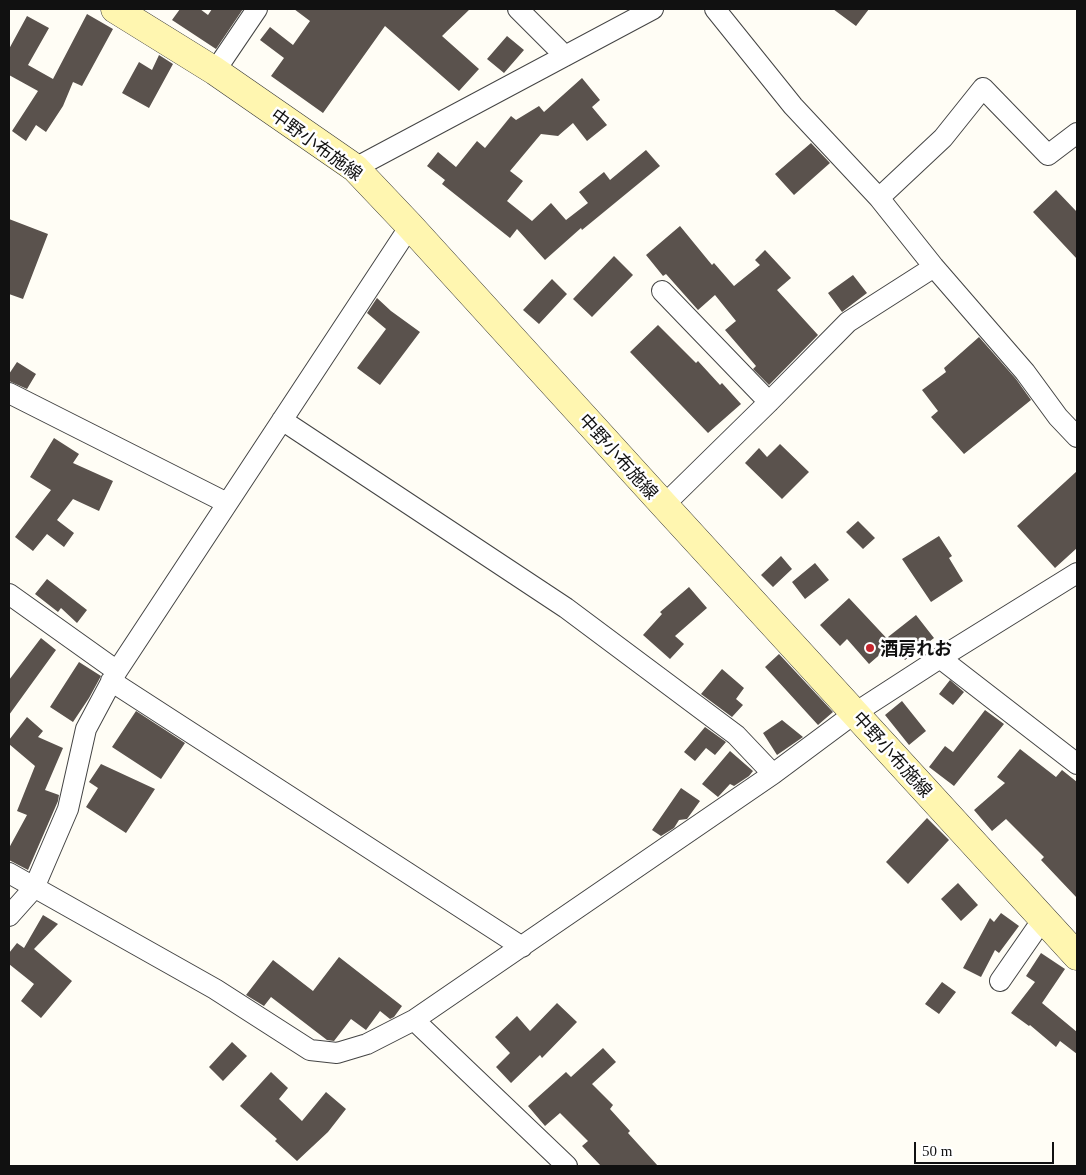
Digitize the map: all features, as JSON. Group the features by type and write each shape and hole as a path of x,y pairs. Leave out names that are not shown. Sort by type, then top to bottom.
{"main road":[{"name":"中野小布施線","path":"115,9 215,71 355,168 1077,956"}],"street":[{"path":"215,71 257,9"},
{"path":"518,9 565,56"},
{"path":"355,168 654,9"},
{"path":"715,9 793,106 879,198 934,267 1025,372 1058,417 1077,436"},
{"path":"879,198 943,138 983,88 1048,155 1077,133"},
{"path":"9,916 34,888 68,809 86,729 114,676 410,226"},
{"path":"664,505 848,322 934,267"},
{"path":"662,291 769,402"},
{"path":"9,393 227,503"},
{"path":"282,420 566,608 736,735 773,774"},
{"path":"9,873 215,989 310,1050 337,1053 367,1044 414,1020 773,774 856,713 940,658 1077,573"},
{"path":"9,594 114,676 522,947"},
{"path":"940,658 1077,764"},
{"path":"1000,981 1043,919"},
{"path":"414,1020 567,1166"}],"building":[{"path":"180,9 200,9 208,15 212,9 243,9 216,49 172,20"},
{"path":"294,9 470,9 442,36 479,69 459,91 385,26 323,113 271,76 284,58 260,40 270,27 293,45 310,21"},
{"path":"833,9 869,9 856,26"},
{"path":"87,14 113,29 82,86 73,82 63,106 46,132 36,125 26,141 12,131 38,91 9,75 9,49 27,16 49,28 28,65 53,79"},
{"path":"507,36 524,50 504,73 487,59"},
{"path":"159,55 173,64 149,108 122,93 139,62 152,70"},
{"path":"582,78 600,100 592,107 607,125 587,141 573,123 558,136 541,134 510,171 523,181 507,201 532,221 551,203 566,220 588,203 579,192 604,172 610,180 646,150 660,166 582,230 581,228 545,260 517,229 510,238 442,184 445,180 427,166 438,152 456,167 477,141 485,148 511,116 516,120 539,106 544,112"},
{"path":"811,143 830,163 794,195 775,174"},
{"path":"1056,190 1077,212 1077,259 1033,212"},
{"path":"9,219 48,234 23,299 9,294"},
{"path":"680,226 712,265 714,263 734,286 760,265 755,260 765,250 791,278 777,290 818,335 769,385 753,369 756,366 725,330 736,321 715,295 698,310 666,274 663,276 646,255"},
{"path":"614,256 633,275 592,317 573,299"},
{"path":"853,275 867,293 842,312 828,293"},
{"path":"552,279 567,294 539,324 523,310"},
{"path":"377,298 391,311 420,332 380,385 357,368 386,329 367,313"},
{"path":"658,325 696,363 698,361 720,385 722,383 741,404 708,433 630,352"},
{"path":"979,337 1016,379 1031,400 964,454 931,417 938,411 922,390 946,372 944,368"},
{"path":"17,362 36,374 27,389 9,381 9,374"},
{"path":"54,438 79,454 73,463 113,481 99,511 73,499 57,520 74,533 64,547 47,534 33,551 15,537 51,490 30,477"},
{"path":"780,444 809,472 782,499 745,463 759,448 767,457"},
{"path":"1077,471 1077,548 1055,568 1017,526"},
{"path":"858,521 875,538 863,549 846,532"},
{"path":"939,536 952,556 949,558 963,581 931,602 902,559"},
{"path":"781,556 792,569 773,587 761,575"},
{"path":"815,563 829,580 805,599 792,582"},
{"path":"47,579 87,610 77,623 61,608 58,612 35,594"},
{"path":"689,587 707,608 675,636 684,644 670,659 643,635 662,614 660,612"},
{"path":"849,598 892,644 869,664 847,639 840,646 820,625"},
{"path":"916,615 934,638 905,660 888,637"},
{"path":"41,638 56,650 9,715 9,680"},
{"path":"779,654 833,712 818,725 765,667"},
{"path":"79,662 101,676 73,722 50,707"},
{"path":"722,669 744,688 736,699 743,705 732,717 701,694"},
{"path":"950,680 964,692 953,705 939,694"},
{"path":"902,701 926,731 909,745 885,715"},
{"path":"985,710 1004,724 954,786 929,767 945,746 953,752"},
{"path":"136,711 185,743 161,779 112,747"},
{"path":"27,717 43,731 38,737 63,748 45,790 59,795 58,801 28,870 9,860 9,848 27,815 17,811 35,766 9,744 9,740"},
{"path":"782,720 803,737 777,755 763,733"},
{"path":"705,727 726,742 715,755 706,748 695,761 684,752"},
{"path":"1020,749 1056,777 1062,770 1077,782 1077,898 1041,860 1044,857 1006,819 992,831 974,810 1005,783 997,777"},
{"path":"730,751 753,771 734,786 730,784 718,797 702,784"},
{"path":"101,764 155,789 126,833 86,807 98,788 89,782"},
{"path":"681,788 700,801 687,819 679,820 674,828 661,836 652,830"},
{"path":"927,818 949,840 908,884 886,862"},
{"path":"958,883 978,905 961,921 941,899"},
{"path":"1001,913 1019,926 999,953 995,950 981,977 963,968 990,918 994,922"},
{"path":"43,915 58,924 34,949 72,981 41,1018 21,1001 34,984 9,964 9,953 17,943 24,948"},
{"path":"1041,953 1065,969 1042,1003 1077,1032 1077,1054 1060,1041 1056,1047 1030,1025 1011,1013 1035,982 1026,976"},
{"path":"339,957 402,1006 394,1017 390,1019 380,1011 366,1030 351,1019 334,1041 327,1040 271,997 264,1006 246,995 273,960 313,991"},
{"path":"942,982 956,992 939,1014 925,1004"},
{"path":"557,1003 577,1022 542,1058 540,1055 511,1083 496,1067 510,1053 495,1037 517,1016 530,1031"},
{"path":"232,1042 247,1056 223,1081 209,1067"},
{"path":"603,1048 616,1062 592,1084 613,1105 610,1109 630,1131 628,1133 658,1166 601,1166 582,1146 588,1141 560,1113 545,1126 528,1106 566,1072 571,1077"},
{"path":"271,1072 288,1088 279,1099 302,1121 326,1092 346,1109 328,1132 297,1161 275,1141 277,1139 240,1106"}],"place":[{"name":"酒房れお","path":"870,648"}]}
